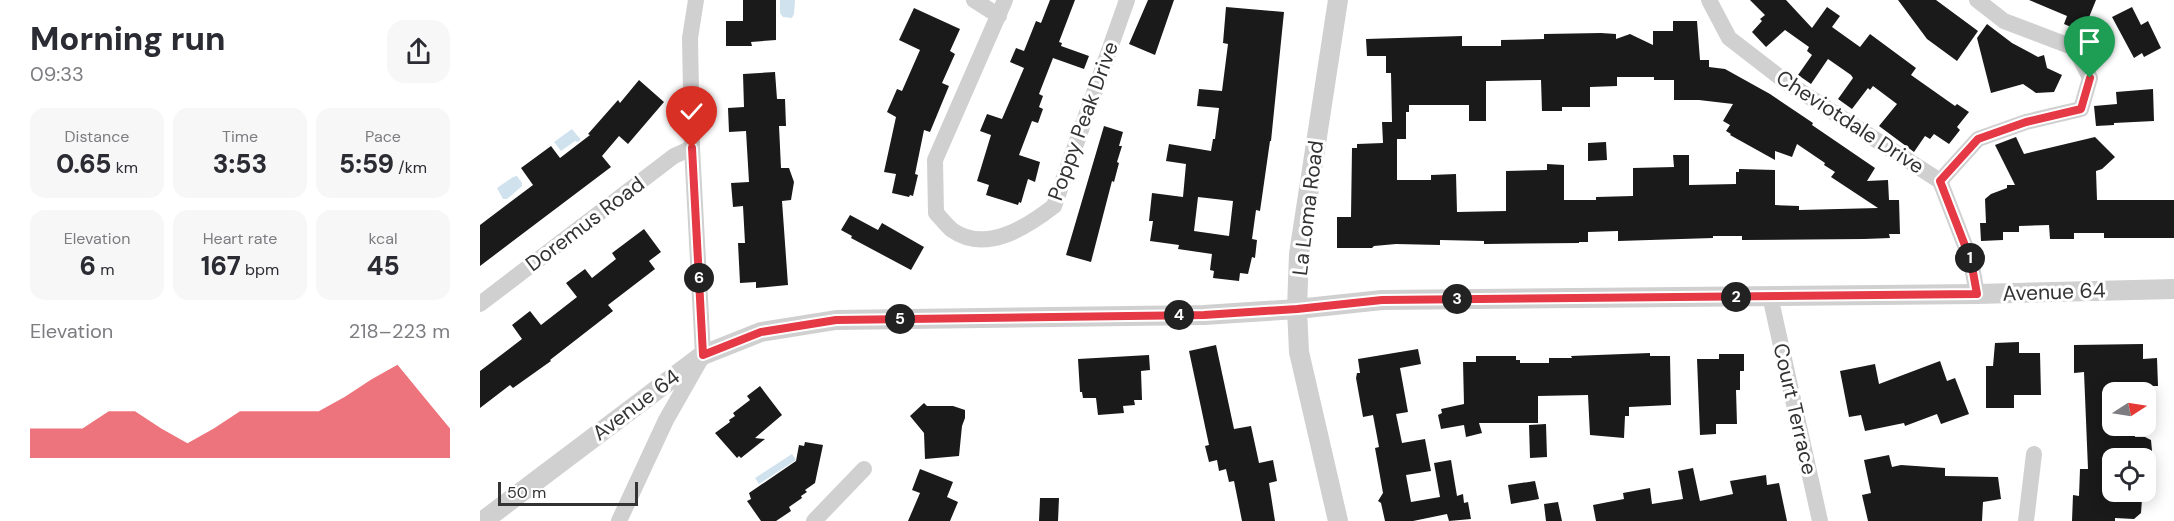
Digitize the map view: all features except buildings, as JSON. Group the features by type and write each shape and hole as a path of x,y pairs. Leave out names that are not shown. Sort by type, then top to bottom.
{"street":[{"path":"619,521 666,420 703,355 692,148 690,38 696,0"},
{"path":"974,0 1002,8"},
{"name":"Poppy Peak Drive","path":"1002,8 935,160 936,213 953,230 977,239 1003,236 1032,223 1054,206 1127,0"},
{"name":"La Loma Road","path":"1338,0 1299,254 1297,309 1299,352 1338,521"},
{"name":"Cheviotdale Drive","path":"1709,0 1729,38 1786,82 1940,181 1971,261 1977,294"},
{"path":"1940,181 1978,139 2026,122 2081,109 2090,78 2075,48 2004,21 1977,0"},
{"name":"Doremus Road","path":"480,304 674,156 692,148"},
{"name":"Avenue 64","path":"483,521 703,355 761,332 836,320 1204,315 1297,309 1382,300 1977,294 2174,289"},
{"name":"Court Terrace","path":"1770,296 1820,521"},
{"path":"2026,521 2034,454"},
{"path":"814,521 864,469"}],"water":[{"path":"780,0 795,0 792,18 783,17 780,13"},
{"path":"572,129 581,140 575,141 561,151 554,142"},
{"path":"517,176 522,186 507,199 503,199 497,188"},
{"path":"792,454 796,460 759,484 755,478"}],"route":[{"path":"692,148 703,355 761,332 836,320 1204,315 1297,309 1382,300 1977,294 1971,261 1940,181 1978,139 2026,122 2081,109 2090,78"}]}
